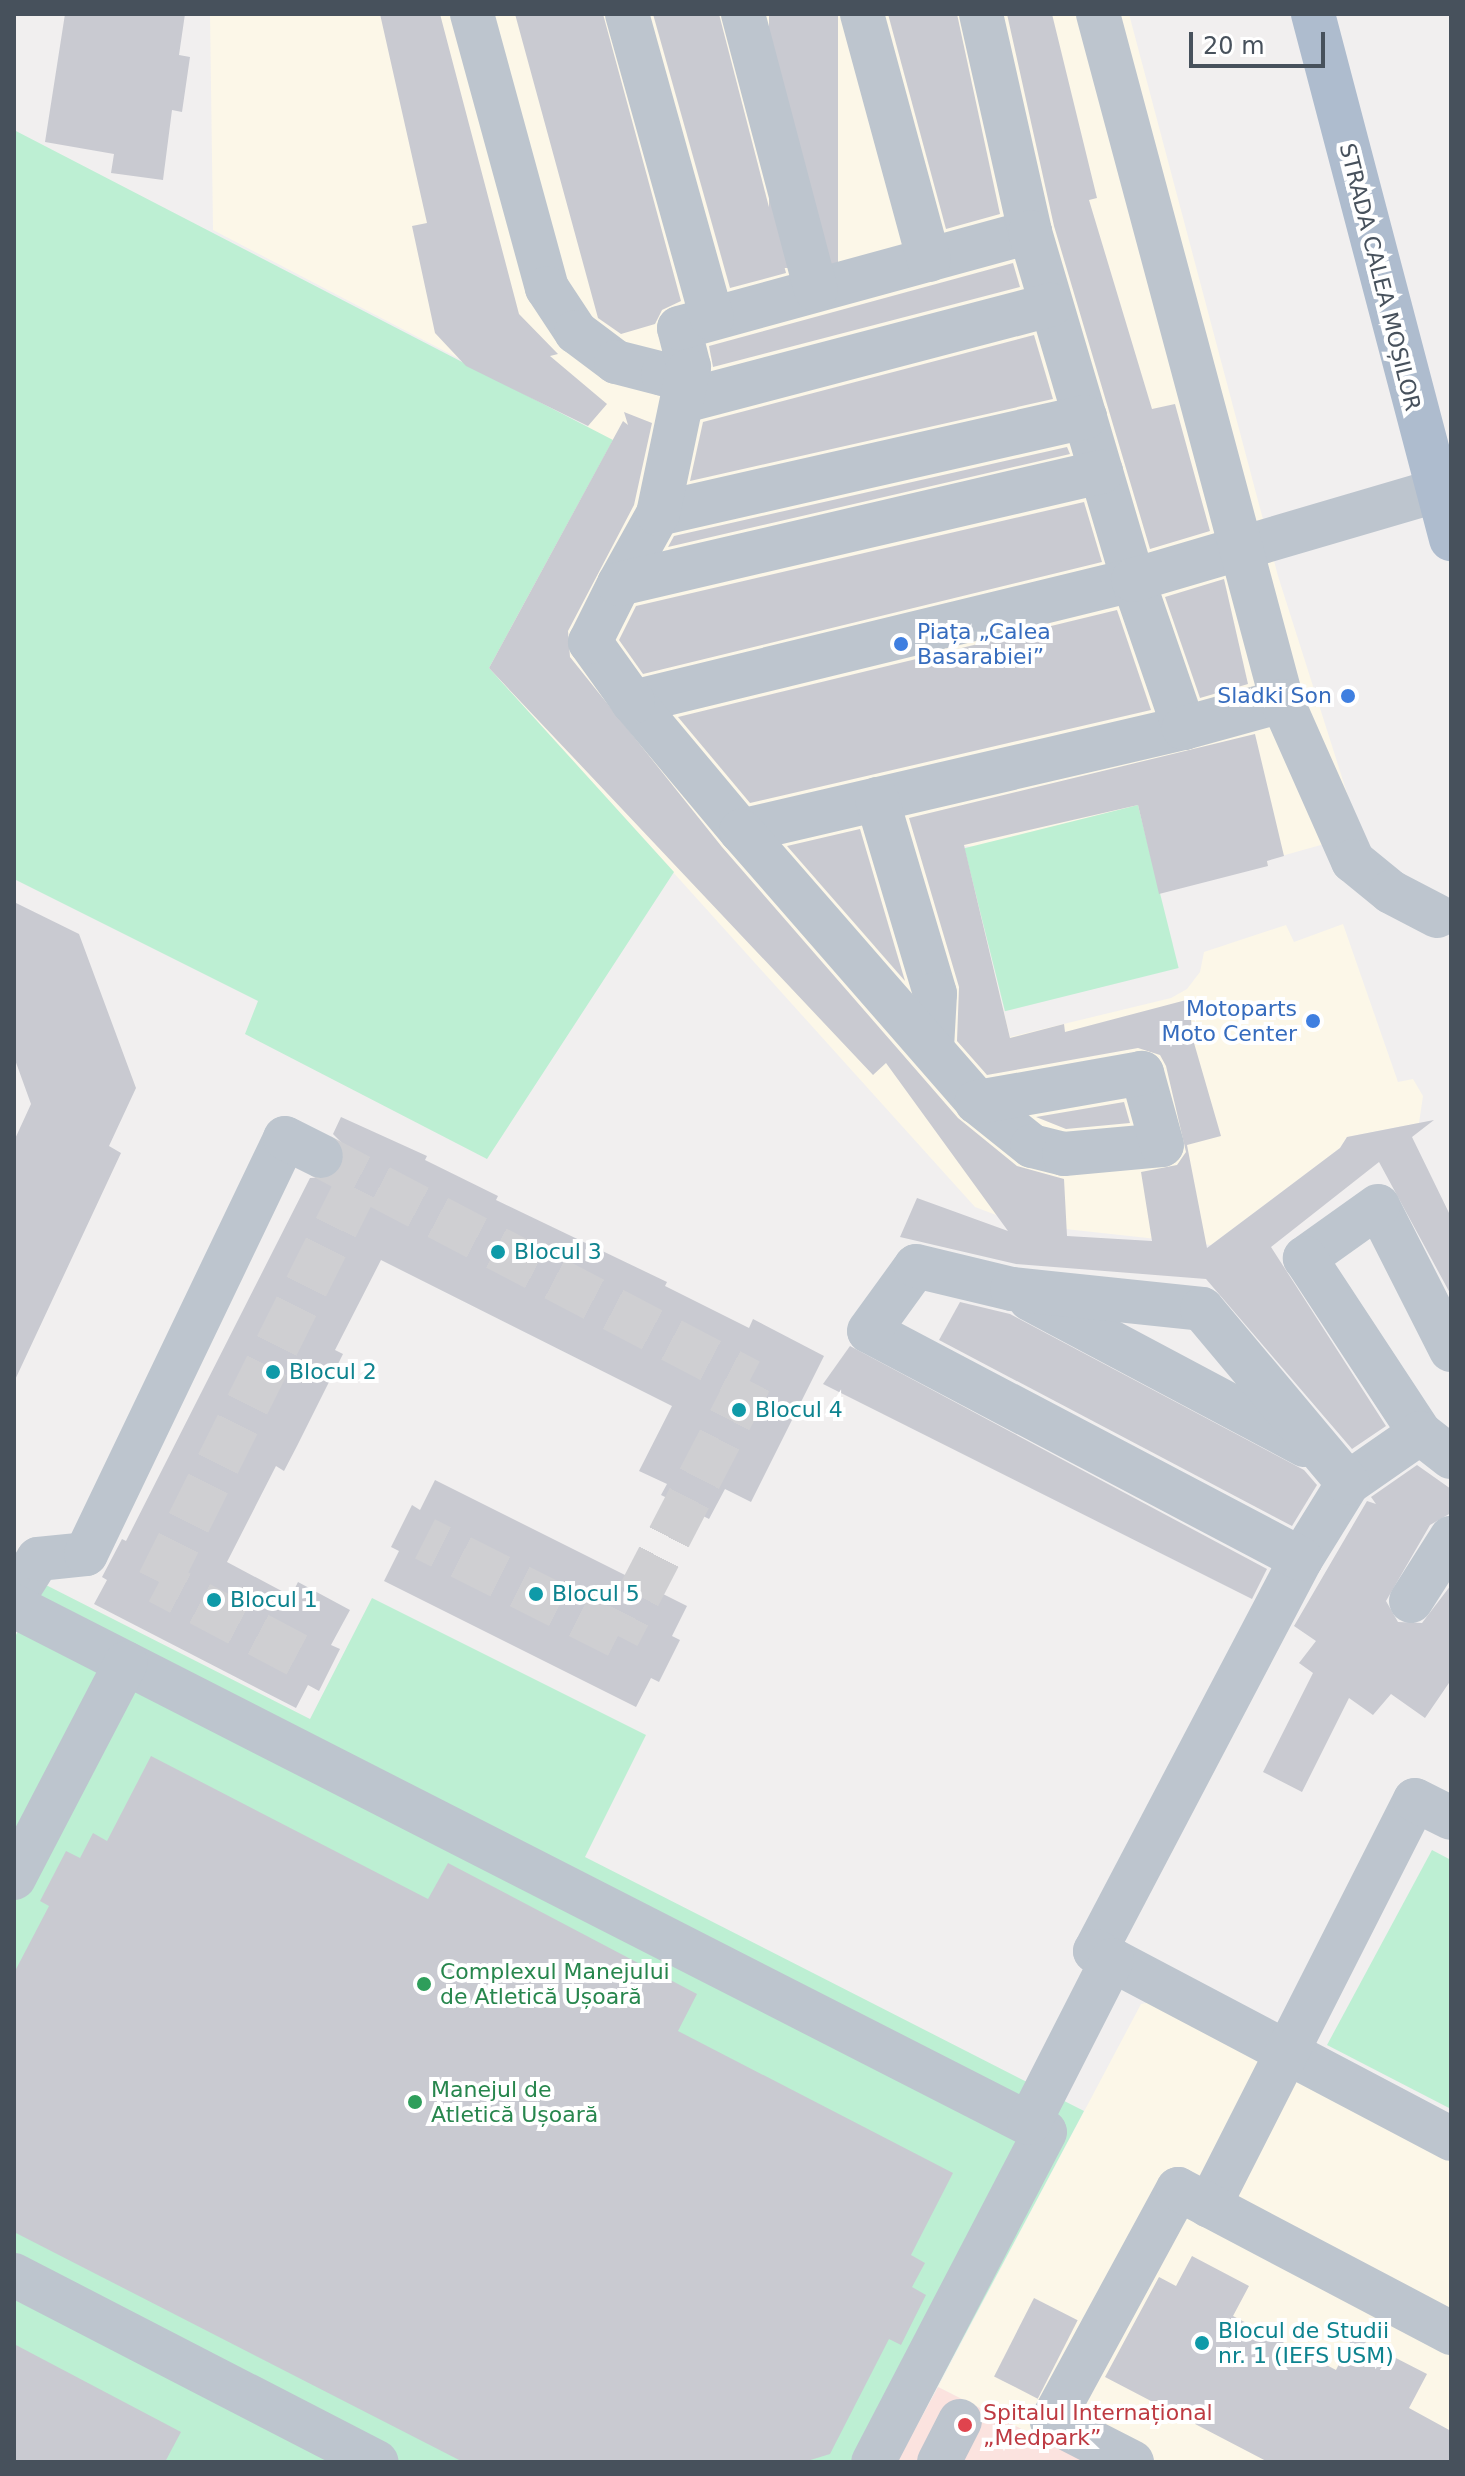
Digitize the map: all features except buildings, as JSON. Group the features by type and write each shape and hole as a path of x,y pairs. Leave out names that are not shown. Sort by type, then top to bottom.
{"main road":[{"name":"STRADA CALEA MOȘILOR","path":"1313,14 1435,491 1451,539"}],"lane":[{"path":"472,14 547,288 576,332 616,362 663,374 687,384 1051,305"},
{"path":"627,14 712,318"},
{"path":"743,14 816,290"},
{"path":"862,14 929,260"},
{"path":"981,14 1030,232 1133,580 1184,728"},
{"path":"1098,14 1282,701 1353,861 1391,892 1437,916"},
{"path":"977,1102 741,831 633,702 590,642 658,514 687,384 679,328 1030,232"},
{"path":"658,514 1085,417"},
{"path":"619,584 1101,472"},
{"path":"633,702 1133,580 1435,491"},
{"path":"741,831 1184,728 1282,701"},
{"path":"877,799 935,994 932,1047"},
{"path":"14,1597 38,1559 86,1554 285,1138 321,1156"},
{"path":"1012,1289 1336,1469 1436,1445 1305,1258 1378,1206 1451,1350"},
{"path":"1301,1559 869,1331 916,1266 1012,1289 1202,1309 1336,1469"},
{"path":"1336,1469 1301,1559 1095,1951 1451,2139"},
{"path":"1411,1601 1451,1538"},
{"path":"14,1606 1045,2132 873,2462"},
{"path":"14,1878 126,1663"},
{"path":"1209,2206 1415,1800 1451,1818"},
{"path":"1029,2123 1112,1960"},
{"path":"1132,2462 1052,2421 1178,2189 1451,2333"},
{"path":"14,2275 377,2462"},
{"path":"939,2462 960,2421"}],"shaded area":[{"name":"Piața „Calea Basarabiei”","path":"210,14 1129,14 1278,576 1360,834 1267,860 1268,866 964,846 1010,1037 1171,998 1187,989 1200,972 1204,952 1286,925 1294,942 1343,924 1398,1082 1413,1079 1423,1096 1419,1123 1347,1137 1340,1148 1211,1245 1020,1224 975,1207 489,668 514,621 588,426 213,230"},
{"path":"1158,2001 1451,2154 1451,2462 1087,2462 938,2387 1141,2004"},
{"name":"Spitalul Internațional „Medpark”","path":"938,2387 1087,2462 897,2462"}],"green space":[{"path":"14,130 613,440 489,668 674,872 487,1159 245,1034 258,1001 14,879"},
{"path":"1138,805 1179,968 1005,1011 964,848"},
{"name":"Complexul Manejului de Atletică Ușoară","path":"42,1583 310,1719 372,1598 646,1735 585,1857 1084,2111 897,2462 14,2462 14,1639"},
{"path":"1432,1850 1451,1860 1451,2109 1327,2045"}],"tunnel":[{"path":"321,1156 750,1381 618,1636 425,1539"},
{"path":"297,1655 159,1582 361,1177"}],"place":[{"name":"Piața „Calea Basarabiei”","path":"901,644"},
{"name":"Sladki Son","path":"1348,696"},
{"name":"Motoparts Moto Center","path":"1313,1021"},
{"name":"Blocul 3","path":"498,1252"},
{"name":"Blocul 2","path":"273,1372"},
{"name":"Blocul 4","path":"739,1410"},
{"name":"Blocul 5","path":"536,1594"},
{"name":"Blocul 1","path":"214,1600"},
{"name":"Complexul Manejului de Atletică Ușoară","path":"424,1984"},
{"name":"Manejul de Atletică Ușoară","path":"415,2102"},
{"name":"Blocul de Studii nr. 1 (IEFS USM)","path":"1202,2343"},
{"name":"Spitalul Internațional „Medpark”","path":"965,2425"}]}
